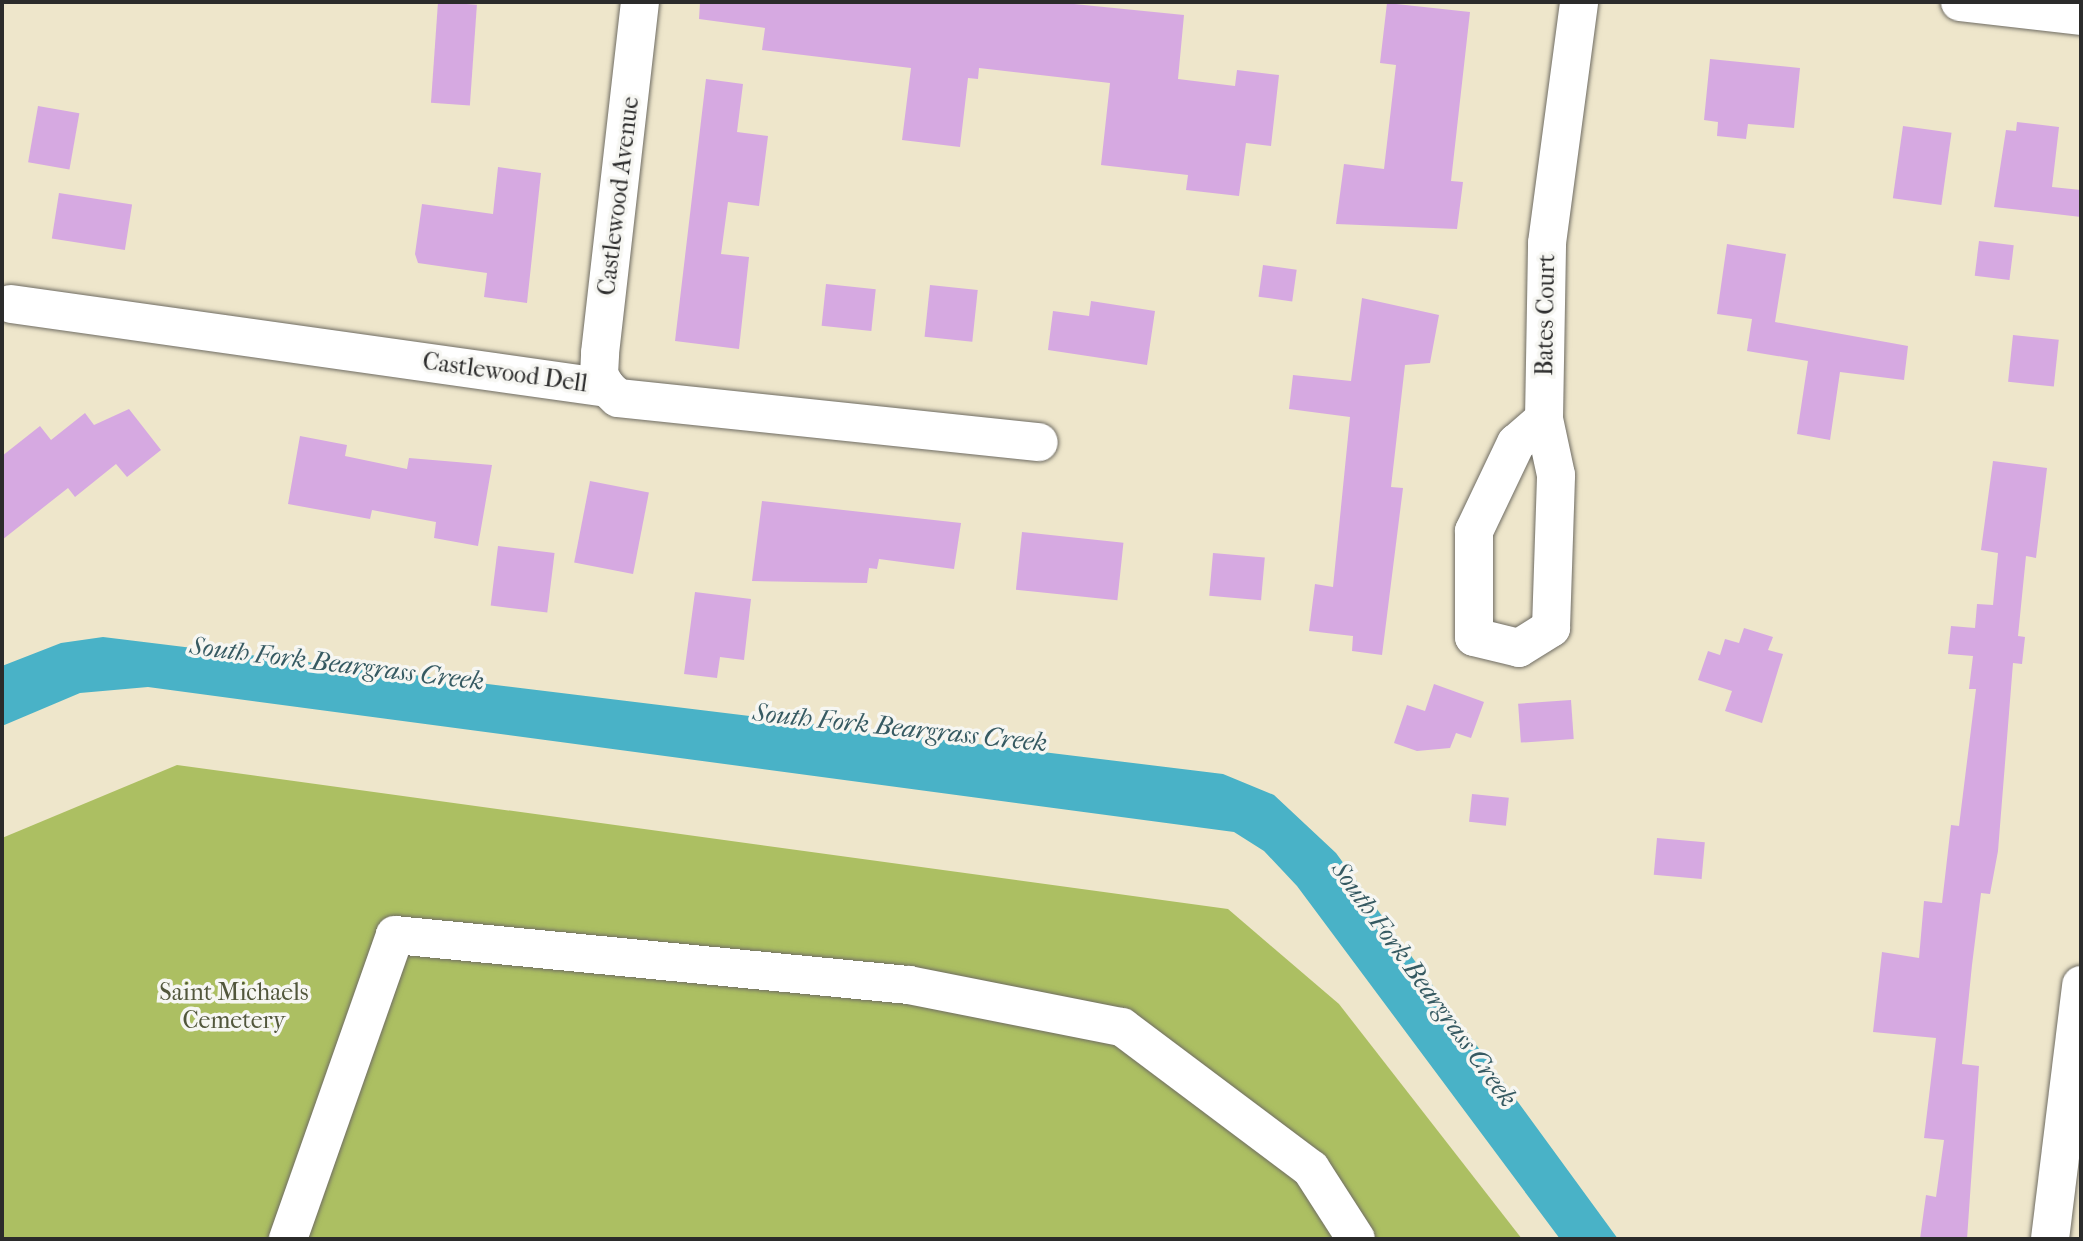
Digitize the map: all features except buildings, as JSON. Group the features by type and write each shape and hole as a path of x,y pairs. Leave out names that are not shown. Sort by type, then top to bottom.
{"street":[{"name":"Castlewood Avenue","path":"607,388 599,374 600,353 640,2"},
{"name":"Bates Court","path":"1544,419 1516,443 1499,472 1474,531 1470,590 1474,637 1520,648 1551,628 1556,475 1544,419 1547,243 1579,2"},
{"path":"1960,2 2081,16"},
{"name":"Castlewood Dell","path":"11,304 607,388 618,398 1039,442"},
{"path":"288,1239 395,934 909,985 1122,1027 1311,1170 1356,1239"},
{"path":"2050,1239 2081,985"}],"green space":[{"name":"Saint Michaels Cemetery","path":"177,765 1228,909 1339,1004 1522,1239 2,1239 2,838"}],"water":[{"name":"South Fork Beargrass Creek","path":"103,637 1223,774 1274,795 1336,853 1618,1239 1560,1239 1297,886 1264,851 1234,832 148,687 80,693 2,726 2,666 61,643"}]}
